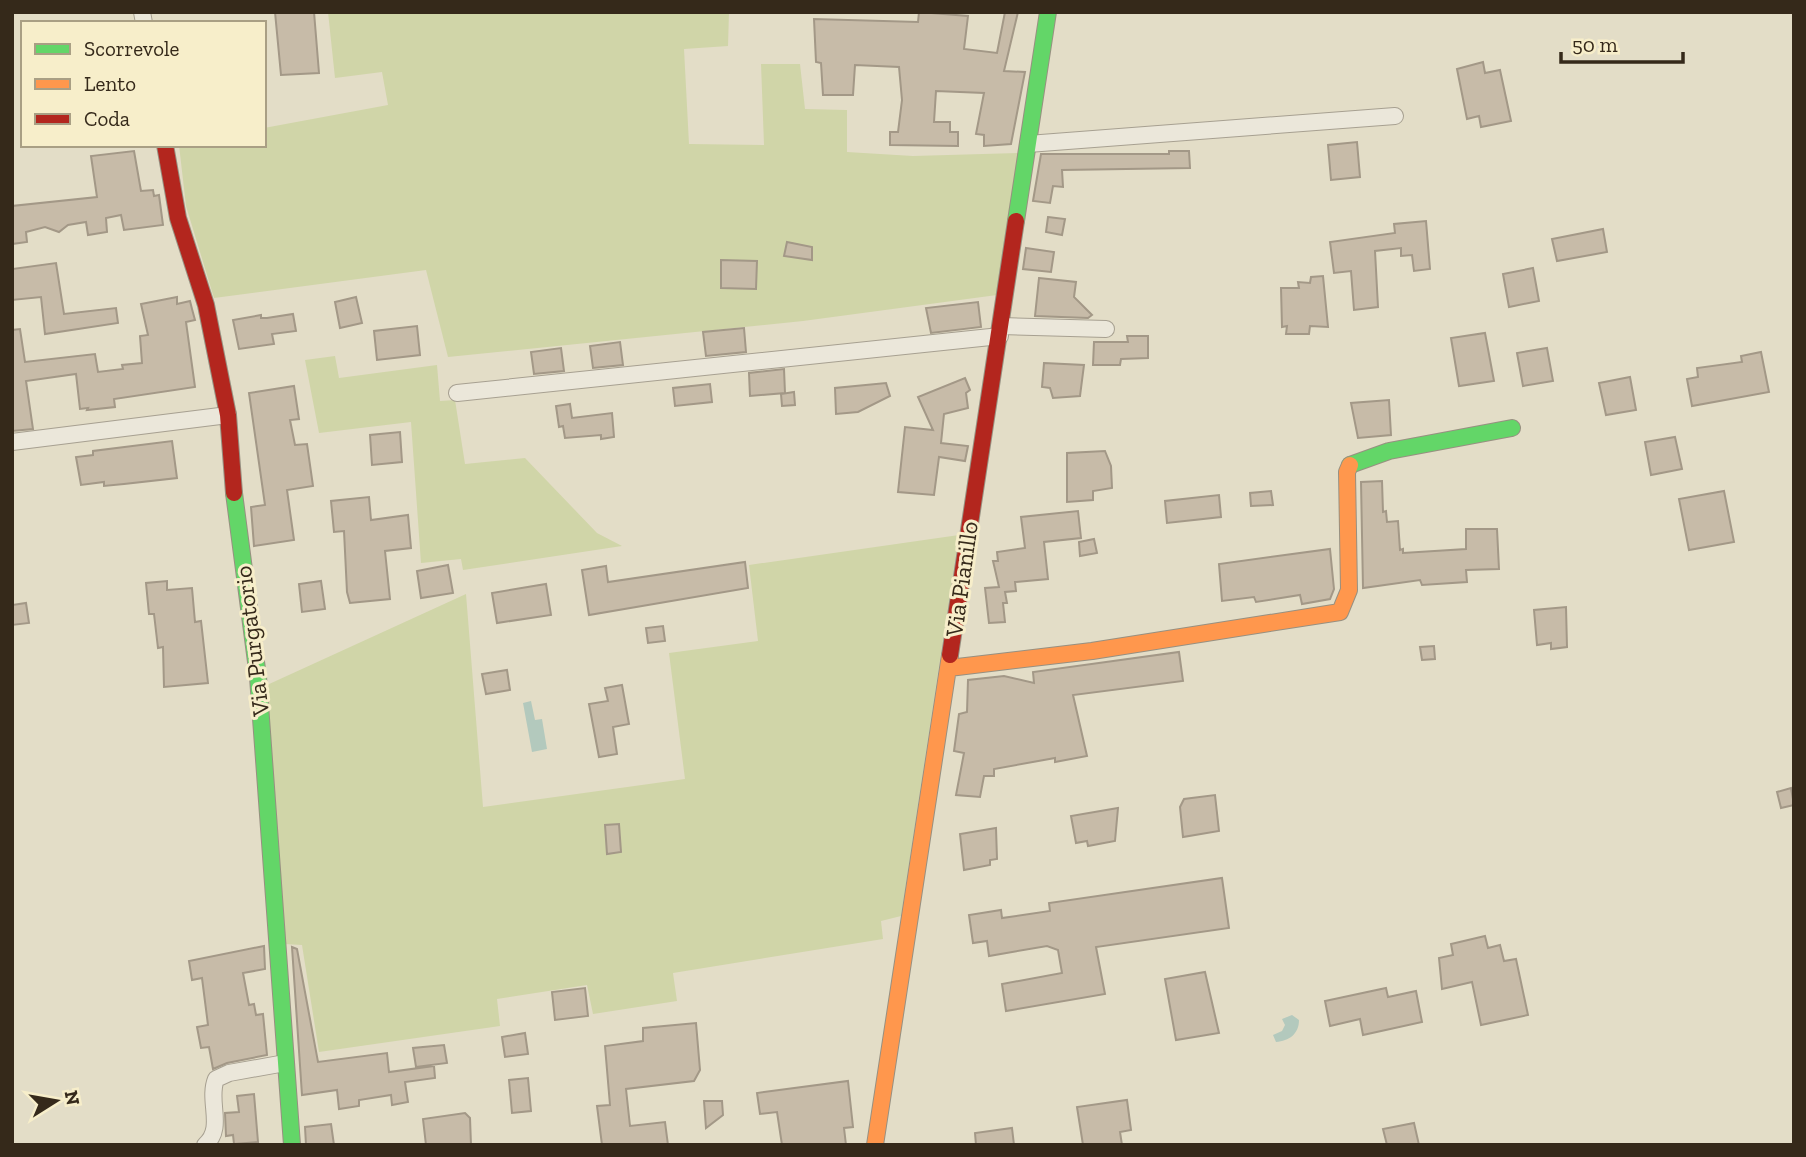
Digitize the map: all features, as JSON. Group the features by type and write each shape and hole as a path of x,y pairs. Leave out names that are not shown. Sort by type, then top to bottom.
{"street":[{"name":"Via Pianillo","path":"875,1145 1048,12"},
{"path":"1028,144 1395,116"},
{"name":"Via Purgatorio","path":"165,147 178,218 206,305 228,415 235,506 258,677 292,1145"},
{"path":"457,393 1001,331 1107,329"},
{"path":"12,442 228,415"},
{"path":"949,668 1092,651 1340,612 1349,590 1347,471 1351,463 1377,454 1511,428"},
{"path":"205,1145 213,1138 215,1128 213,1087 216,1079 229,1073 285,1063"}],"green space":[{"path":"328,12 729,12 728,46 684,49 689,144 764,145 761,64 800,64 805,109 847,110 847,152 913,156 1019,153 997,295 803,321 448,357 426,270 214,298 186,206 179,147 266,147 266,128 388,105 382,72 335,78"},
{"path":"335,356 339,378 437,365 440,401 455,400 465,464 525,458 597,533 622,546 463,570 461,559 421,563 411,422 319,433 305,360"},
{"path":"959,535 901,916 881,921 883,939 673,973 677,1001 593,1014 587,985 497,999 500,1026 319,1052 302,945 284,944 267,685 466,594 483,807 685,779 669,653 758,641 749,565"}],"shaded area":[{"path":"531,701 535,720 542,719 547,749 532,752 523,703"},
{"path":"1292,1015 1299,1020 1295,1033 1276,1042 1273,1035 1282,1031 1285,1025 1282,1019"}],"building":[{"path":"275,12 314,12 319,73 281,75"},
{"path":"919,12 968,16 964,49 997,53 1005,12 1018,12 1004,71 1025,72 1011,144 984,146 984,135 976,134 984,93 936,91 934,122 950,122 950,132 958,132 958,146 890,145 890,132 898,132 902,100 899,67 855,65 853,95 823,95 821,63 816,62 814,19 918,22"},
{"path":"1483,62 1485,73 1500,70 1511,121 1481,127 1479,116 1467,119 1457,69"},
{"path":"1357,142 1360,177 1331,180 1328,145"},
{"path":"134,151 141,191 153,190 154,196 159,195 163,225 124,230 121,215 106,218 107,232 88,235 86,222 68,225 59,232 45,227 26,232 27,242 12,244 12,206 97,197 91,156"},
{"path":"1169,151 1189,151 1190,168 1062,170 1063,187 1053,186 1050,203 1033,201 1041,154 1169,154"},
{"path":"1048,217 1065,219 1062,235 1046,232"},
{"path":"1426,221 1430,269 1414,271 1412,255 1401,256 1401,248 1375,251 1378,307 1354,310 1351,271 1334,273 1330,242 1395,233 1394,224"},
{"path":"1603,229 1607,252 1557,261 1552,239"},
{"path":"787,242 812,247 812,260 784,256"},
{"path":"1026,248 1054,252 1051,272 1023,269"},
{"path":"721,260 757,261 756,289 721,288"},
{"path":"56,263 64,314 116,308 118,323 45,334 41,297 12,300 12,269"},
{"path":"1533,268 1539,301 1509,307 1503,274"},
{"path":"1323,276 1328,327 1310,326 1309,334 1286,334 1287,326 1282,327 1281,288 1299,288 1298,282 1310,283 1311,277"},
{"path":"1039,278 1076,282 1074,297 1092,315 1088,318 1035,316"},
{"path":"177,297 177,304 190,301 195,320 186,322 195,387 114,399 115,407 87,410 88,408 80,409 76,374 26,381 33,429 12,431 12,330 20,329 25,362 95,354 98,372 123,369 122,365 142,363 140,336 148,335 141,304"},
{"path":"356,297 362,323 340,328 335,302"},
{"path":"978,302 981,327 931,333 926,308"},
{"path":"293,314 296,331 272,334 274,344 239,349 233,320 261,315 261,318 267,318"},
{"path":"417,326 420,355 377,360 374,331"},
{"path":"744,328 746,352 706,356 703,332"},
{"path":"1485,333 1494,381 1459,386 1451,338"},
{"path":"1127,336 1148,336 1148,358 1121,359 1120,365 1093,365 1094,342 1128,342"},
{"path":"620,342 623,365 593,368 590,346"},
{"path":"561,348 564,371 534,374 531,352"},
{"path":"1547,348 1553,381 1523,386 1517,353"},
{"path":"1761,352 1769,392 1692,406 1687,379 1698,377 1697,368 1742,362 1741,356"},
{"path":"1044,363 1084,365 1080,396 1053,398 1050,388 1042,387"},
{"path":"784,369 785,393 750,396 749,373"},
{"path":"1630,377 1636,410 1606,415 1599,383"},
{"path":"965,378 970,390 966,393 968,408 944,414 941,443 968,446 965,461 939,457 934,495 898,492 905,427 933,430 918,397"},
{"path":"886,383 890,396 858,412 836,414 835,388"},
{"path":"710,384 712,402 675,406 673,388"},
{"path":"294,386 299,419 290,420 295,445 307,444 313,486 287,490 294,540 254,546 251,507 265,505 249,393"},
{"path":"794,392 795,405 782,406 781,394"},
{"path":"1389,400 1391,435 1358,438 1351,403"},
{"path":"570,404 572,418 612,413 614,437 601,439 601,435 565,438 563,426 559,427 556,406"},
{"path":"400,432 402,462 372,465 370,435"},
{"path":"1675,437 1682,469 1651,475 1645,442"},
{"path":"172,441 177,478 104,486 104,482 81,485 76,457 93,455 93,451"},
{"path":"1105,451 1111,466 1112,488 1093,491 1093,500 1067,502 1067,453"},
{"path":"1382,481 1383,512 1386,511 1387,522 1398,521 1400,550 1403,549 1403,553 1466,549 1466,529 1497,529 1499,569 1466,570 1467,582 1422,585 1420,580 1363,588 1361,482"},
{"path":"1271,491 1273,505 1251,506 1250,493"},
{"path":"1724,491 1734,542 1689,550 1679,499"},
{"path":"1219,495 1221,517 1167,523 1165,501"},
{"path":"369,497 371,520 408,515 411,548 385,551 390,599 350,603 344,531 334,532 331,501"},
{"path":"1078,511 1081,538 1044,542 1048,579 1015,582 1016,591 1005,592 1005,622 989,623 985,588 999,587 993,561 998,561 997,552 1025,548 1021,517"},
{"path":"1094,539 1097,553 1080,556 1079,542"},
{"path":"1330,549 1334,589 1330,599 1302,604 1300,595 1256,602 1254,597 1222,601 1219,564"},
{"path":"745,562 748,588 589,615 582,570 606,566 608,582"},
{"path":"448,565 453,593 421,598 417,571"},
{"path":"167,581 167,590 192,588 195,622 201,621 208,683 164,687 163,647 158,648 154,614 149,614 146,583"},
{"path":"321,581 325,609 302,612 299,584"},
{"path":"546,584 551,615 497,623 492,593"},
{"path":"26,603 29,623 12,625 12,605"},
{"path":"1566,607 1567,647 1551,649 1551,643 1537,645 1534,610"},
{"path":"663,626 665,641 648,643 646,628"},
{"path":"1434,646 1435,659 1422,660 1420,647"},
{"path":"1179,652 1183,681 1073,695 1087,756 1055,762 1055,758 994,769 994,776 984,776 980,797 956,795 964,753 954,751 959,714 967,712 968,680 1004,676 1034,683 1033,672"},
{"path":"507,670 510,690 486,694 482,674"},
{"path":"622,685 629,724 613,727 617,754 599,757 589,704 608,701 605,688"},
{"path":"1791,788 1794,805 1781,808 1777,792"},
{"path":"1215,795 1219,831 1183,837 1180,807 1184,799"},
{"path":"1118,808 1115,841 1088,846 1087,841 1076,843 1071,816"},
{"path":"619,824 621,852 607,854 605,825"},
{"path":"996,828 997,859 990,860 990,865 964,870 960,834"},
{"path":"1222,878 1229,928 1096,947 1105,994 1006,1011 1002,984 1062,973 1058,950 1047,946 989,956 987,941 973,943 969,915 1001,910 1002,918 1050,911 1049,903"},
{"path":"1485,936 1488,948 1500,945 1504,961 1516,959 1528,1015 1481,1025 1472,982 1442,989 1439,958 1453,955 1451,944"},
{"path":"264,946 265,969 243,973 249,1005 254,1004 256,1015 263,1014 267,1055 227,1063 213,1069 209,1047 201,1048 197,1027 208,1025 202,978 192,980 189,961"},
{"path":"292,947 297,949 318,1062 387,1053 389,1072 434,1066 435,1078 405,1082 408,1102 392,1105 391,1095 359,1100 359,1106 339,1109 337,1090 302,1095"},
{"path":"1205,972 1219,1033 1176,1040 1165,979"},
{"path":"585,988 588,1016 555,1020 552,992"},
{"path":"1386,988 1388,997 1416,991 1422,1022 1363,1035 1360,1019 1330,1026 1325,1001"},
{"path":"696,1023 700,1070 694,1081 626,1089 630,1126 665,1122 668,1145 602,1145 597,1106 610,1105 605,1046 643,1041 643,1028"},
{"path":"525,1033 528,1054 505,1057 502,1037"},
{"path":"444,1045 447,1063 416,1067 413,1048"},
{"path":"528,1078 531,1111 512,1113 509,1080"},
{"path":"848,1081 853,1127 844,1128 846,1145 782,1145 777,1112 760,1114 757,1093"},
{"path":"254,1094 258,1142 234,1144 233,1135 226,1136 225,1113 239,1112 237,1096"},
{"path":"1127,1100 1131,1130 1120,1132 1122,1145 1083,1145 1077,1107"},
{"path":"704,1101 722,1101 723,1115 706,1128"},
{"path":"465,1113 470,1118 471,1145 426,1145 423,1119"},
{"path":"1414,1123 1419,1145 1387,1145 1383,1129"},
{"path":"331,1124 334,1145 306,1145 305,1127"},
{"path":"1012,1128 1014,1145 976,1145 975,1133"}],"traffic: fast":[{"path":"1016,221 1048,12"},
{"path":"1350,465 1389,451 1512,428"},
{"path":"234,493 258,677 292,1145"}],"traffic: slow":[{"path":"949,668 1092,651 1340,612 1349,590 1347,472 1350,465"},
{"path":"875,1145 950,655"}],"traffic: jam":[{"path":"165,147 178,218 206,305 228,415 234,493"},
{"path":"950,655 1016,221"}]}
